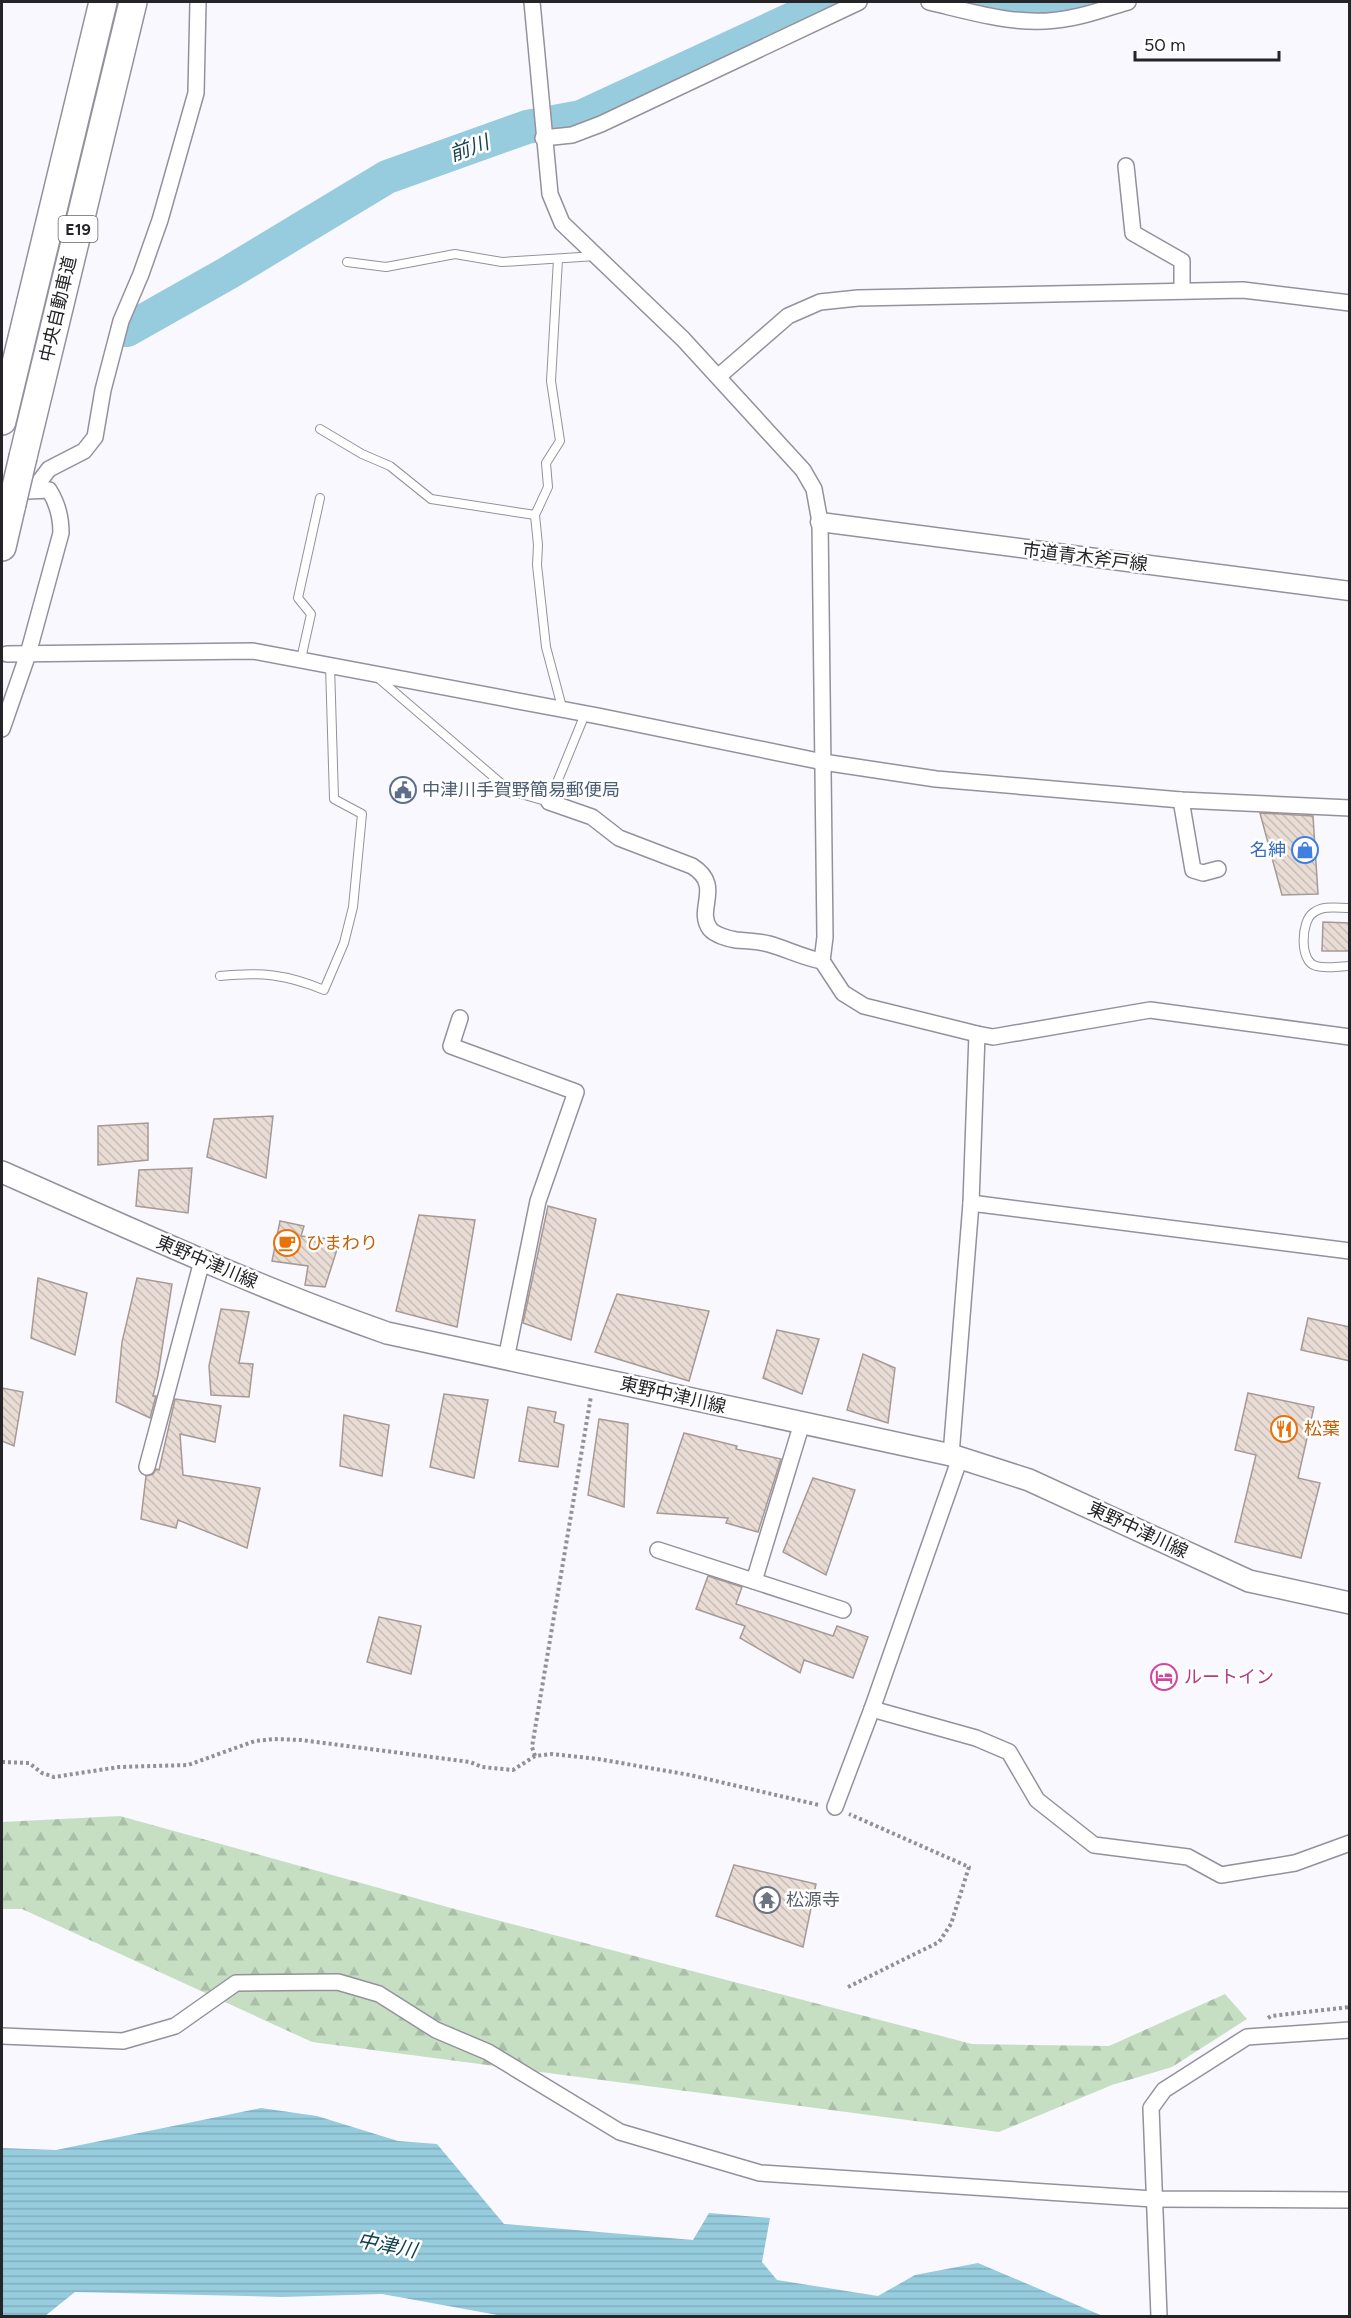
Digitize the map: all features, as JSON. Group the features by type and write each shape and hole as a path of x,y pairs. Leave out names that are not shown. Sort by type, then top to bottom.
{"highway":[{"name":"中央自動車道","path":"2,421 102,2"},
{"name":"中央自動車道","path":"2,548 133,2"}],"main road":[{"name":"東野中津川線","path":"2,1172 202,1261 315,1308 387,1333 956,1456 1029,1480 1249,1581 1350,1603"}],"street":[{"path":"15,497 49,470 84,451 95,437 103,390 121,321 160,220 196,93 198,2"},
{"path":"532,2 549,194 562,223 719,376 803,470 814,489 820,522 825,937 822,961 843,993 864,1006 993,1037 1150,1010 1350,1037"},
{"path":"543,138 572,135 601,124 859,2"},
{"path":"929,2 1008,20 1038,21 1070,18 1128,2"},
{"path":"1126,166 1133,233 1182,261 1182,291"},
{"path":"719,376 788,316 820,302 858,298 1243,290 1350,303"},
{"path":"2,729 28,654 61,533 61,515 49,490 15,497"},
{"name":"市道青木斧戸線","path":"820,522 1350,591"},
{"path":"7,654 253,651 823,762 936,779 1181,800 1350,808"},
{"path":"1181,800 1193,870 1203,873 1218,869"},
{"path":"549,802 592,817 619,838 692,866 701,872 707,881 707,920 711,930 732,939 766,943 822,961"},
{"path":"460,1018 451,1046 576,1092 538,1201 506,1359"},
{"path":"835,1808 872,1709 956,1456 971,1203 977,1034"},
{"path":"971,1203 1350,1251"},
{"path":"147,1467 202,1261"},
{"path":"754,1581 802,1423"},
{"path":"658,1550 843,1610"},
{"path":"872,1709 976,1738 1009,1752 1038,1800 1094,1845 1188,1857 1221,1875 1295,1863 1350,1843"},
{"path":"2,2036 123,2041 175,2026 236,1983 338,1982 379,1994 436,2030 488,2052 620,2133 760,2173 1153,2199 1350,2200"},
{"path":"1159,2316 1151,2108 1164,2090 1247,2037 1350,2030"}],"lane":[{"path":"347,262 386,267 455,254 502,262 598,256"},
{"path":"558,259 551,381 560,441 546,463 548,487 536,515 537,565 546,647 563,711"},
{"path":"320,429 362,454 390,466 431,499 536,515"},
{"path":"301,659 311,614 298,598 320,498"},
{"path":"220,976 273,974 298,979 324,990 344,943 353,907 362,814 334,799 330,665"},
{"path":"376,676 503,785 521,794 549,802 585,714"},
{"path":"1350,908 1325,908 1310,914 1305,922 1304,952 1308,962 1315,966 1350,966"}],"path":[{"path":"535,1756 531,1747 594,1377"},
{"path":"2,1762 29,1763 42,1773 54,1777 119,1767 188,1765 239,1746 274,1738 470,1762 482,1767 513,1770 535,1756 552,1754 690,1775 835,1808 969,1867 951,1924 939,1942 848,1987"}],"green space":[{"path":"120,1816 451,1908 972,2044 1109,2046 1225,1994 1247,2019 1172,2067 1112,2085 999,2132 312,2042 22,1909 2,1909 2,1822"}],"water":[{"name":"中津川","path":"261,2108 317,2116 398,2141 437,2144 504,2224 693,2240 709,2213 770,2218 762,2262 777,2280 878,2296 915,2275 978,2263 1103,2316 503,2316 382,2294 282,2297 75,2292 45,2316 2,2316 2,2148 56,2150"}],"building":[{"path":"1260,813 1313,816 1318,894 1282,895"},
{"path":"1323,922 1350,923 1350,951 1322,951"},
{"path":"273,1116 266,1178 207,1157 214,1119"},
{"path":"148,1123 148,1160 98,1165 98,1126"},
{"path":"192,1168 188,1213 136,1206 139,1170"},
{"path":"548,1206 596,1219 571,1340 523,1323"},
{"path":"419,1215 475,1220 457,1327 396,1311"},
{"path":"280,1221 304,1226 301,1236 340,1240 325,1287 305,1285 308,1266 272,1261"},
{"path":"38,1278 87,1293 75,1355 31,1338"},
{"path":"137,1278 172,1284 153,1396 156,1396 150,1418 116,1402 122,1342"},
{"path":"617,1294 709,1311 689,1381 595,1352"},
{"path":"221,1309 249,1312 239,1363 253,1364 249,1397 211,1395 209,1366"},
{"path":"1308,1318 1350,1327 1350,1361 1301,1350"},
{"path":"777,1330 819,1339 802,1394 763,1378"},
{"path":"863,1354 895,1368 888,1423 847,1410"},
{"path":"2,1388 23,1392 14,1446 2,1441"},
{"path":"1248,1393 1314,1407 1298,1478 1320,1483 1301,1558 1235,1542 1256,1455 1235,1450"},
{"path":"444,1394 488,1400 474,1478 430,1467"},
{"path":"175,1399 221,1406 215,1442 180,1434 183,1475 260,1488 247,1548 178,1520 176,1528 141,1519 146,1476 153,1474 156,1469 159,1470"},
{"path":"528,1407 556,1412 554,1422 564,1425 558,1467 519,1461"},
{"path":"344,1415 389,1425 382,1476 340,1466"},
{"path":"599,1419 628,1424 624,1507 588,1495"},
{"path":"684,1433 737,1446 736,1449 781,1459 758,1532 726,1523 728,1518 657,1513"},
{"path":"813,1478 855,1490 826,1575 783,1552"},
{"path":"708,1576 742,1587 736,1604 833,1636 837,1626 868,1637 853,1678 804,1660 800,1673 740,1638 745,1626 696,1609"},
{"path":"379,1617 421,1626 411,1674 367,1662"},
{"name":"松源寺","path":"734,1865 816,1884 803,1947 716,1916"}],"waterway":[{"name":"前川","path":"127,330 228,273 387,177 527,127 581,117 829,2"},
{"name":"前川","path":"983,2 1020,9 1056,7 1081,2"}],"place":[{"name":"中津川手賀野簡易郵便局","path":"403,790"},
{"name":"名紳","path":"1305,850"},
{"name":"ひまわり","path":"287,1243"},
{"name":"松葉","path":"1284,1429"},
{"name":"ルートイン","path":"1164,1677"},
{"name":"松源寺","path":"767,1900"}]}
